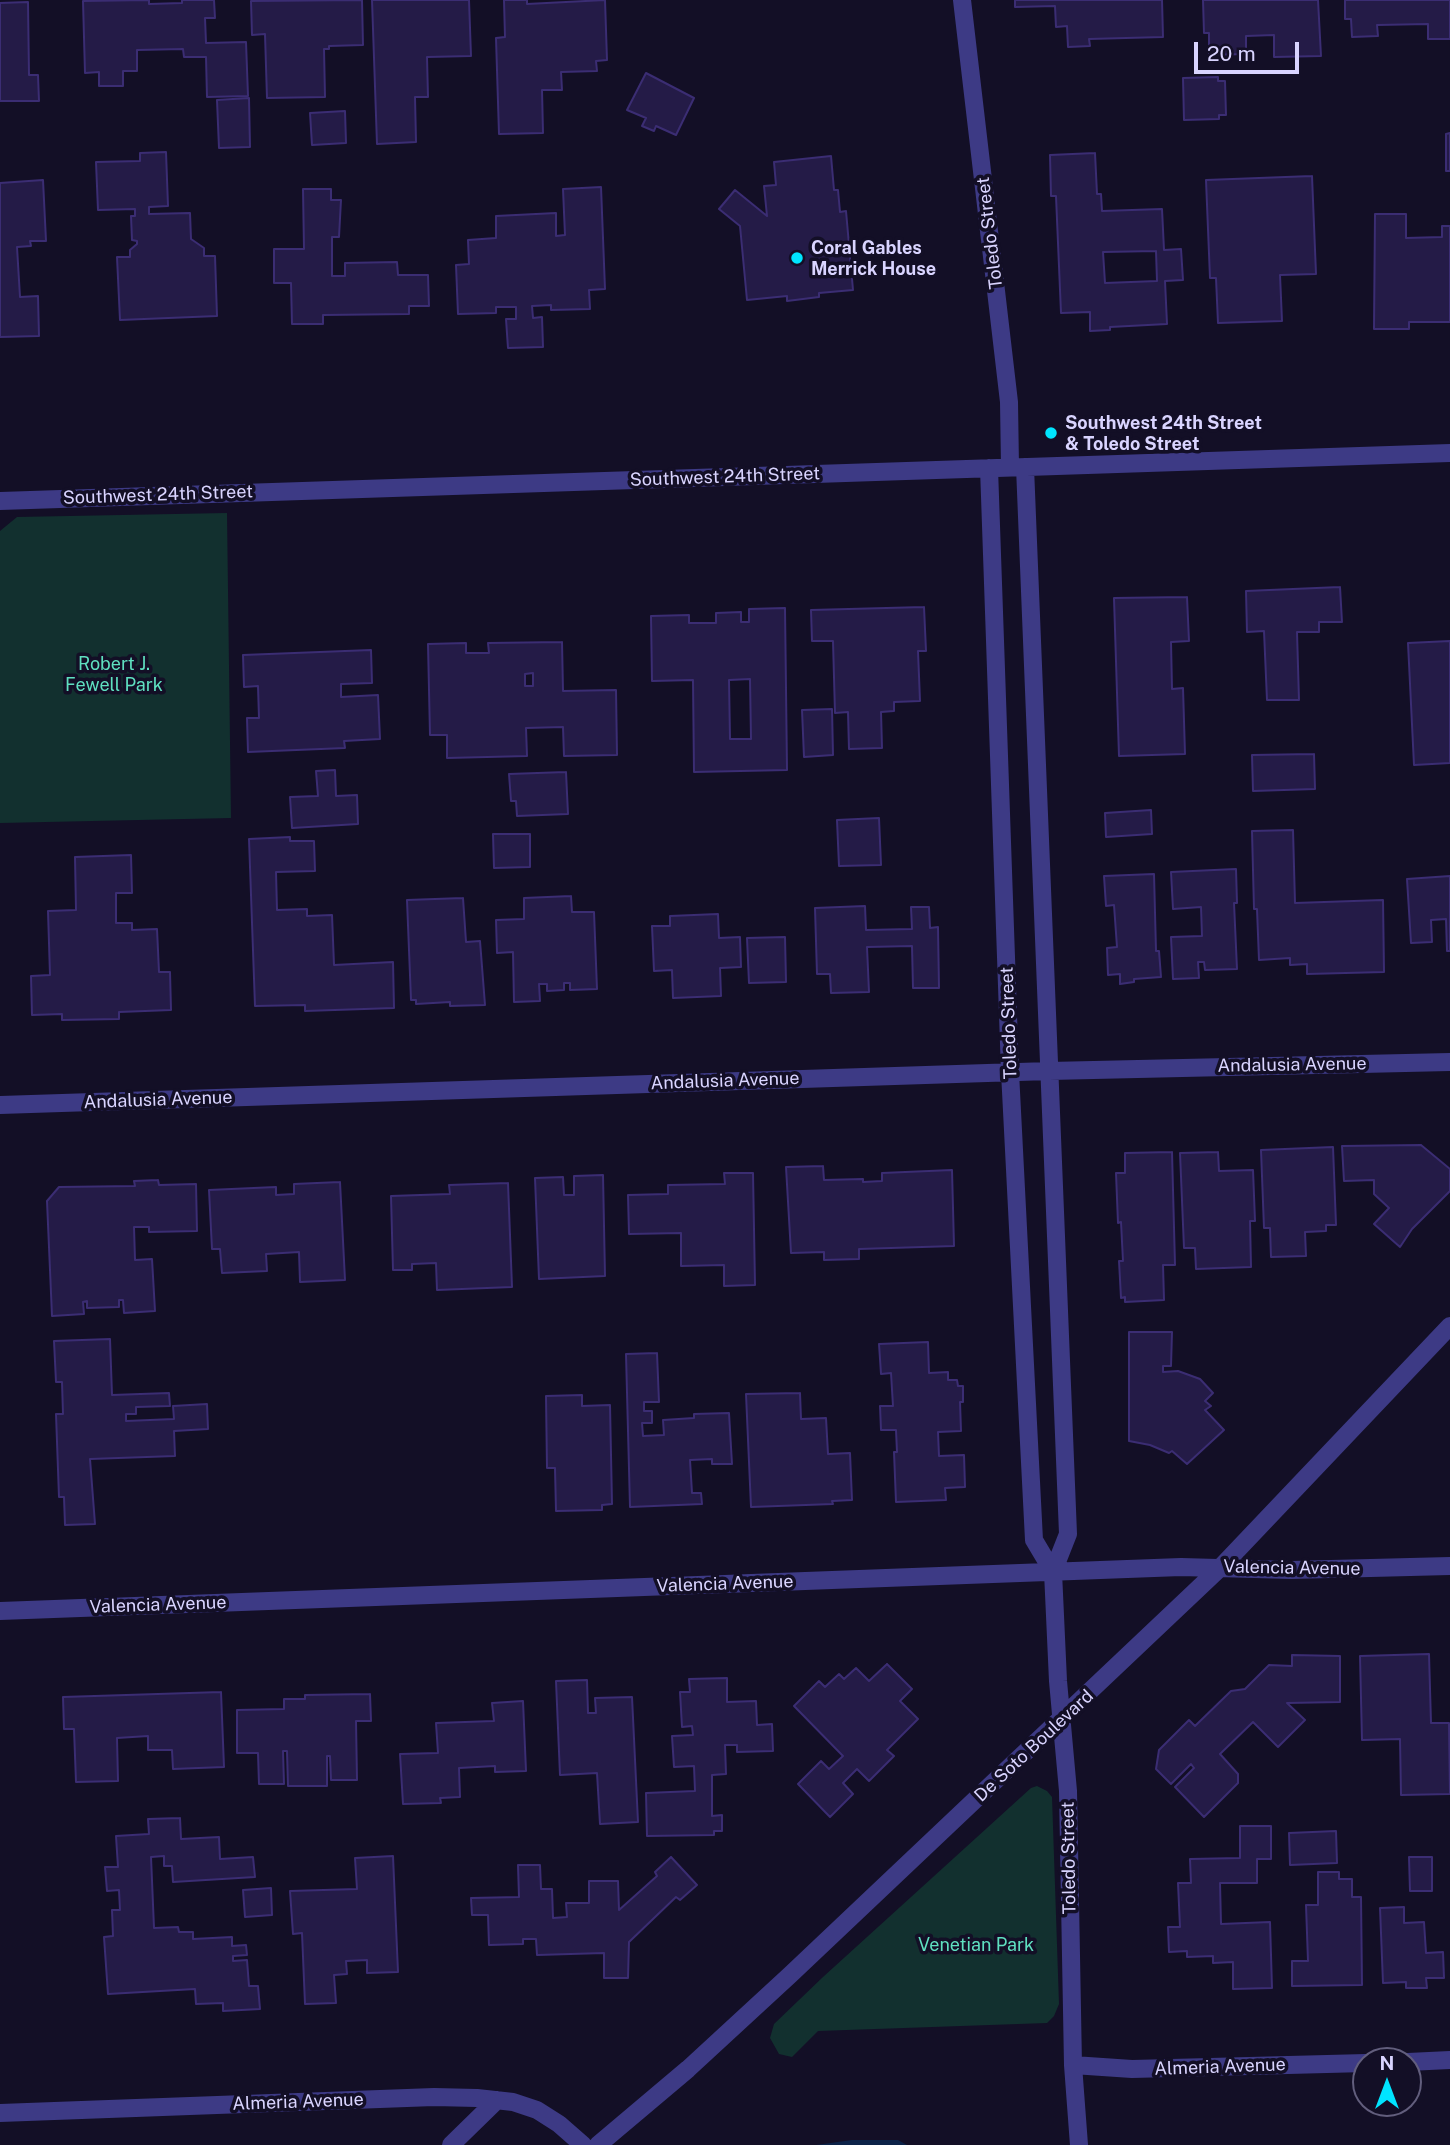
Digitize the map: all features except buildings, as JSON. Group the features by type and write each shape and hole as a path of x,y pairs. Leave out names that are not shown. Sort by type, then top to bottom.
{"street":[{"name":"Toledo Street","path":"962,0 1018,467 1049,1071 1068,1534 1053,1572 1061,1720 1068,1791 1073,2065 1079,2145"},
{"name":"Southwest 24th Street","path":"0,501 1450,453"},
{"name":"Toledo Street","path":"989,468 1010,1072 1034,1540 1053,1572"},
{"name":"Andalusia Avenue","path":"0,1105 1010,1072 1450,1062"},
{"name":"De Soto Boulevard","path":"598,2145 688,2069 790,1975 1221,1567 1450,1326"},
{"name":"Valencia Avenue","path":"0,1611 1053,1572 1221,1567 1291,1570 1450,1566"},
{"path":"1422,2061 1450,2060"},
{"name":"Almeria Avenue","path":"1073,2065 1132,2069 1352,2063"},
{"name":"Almeria Avenue","path":"0,2113 434,2097 477,2098 513,2102 537,2110 559,2124 583,2145"},
{"path":"451,2145 497,2101"}],"green space":[{"name":"Robert J. Fewell Park","path":"227,513 231,818 0,823 0,531 17,517"},
{"name":"Venetian Park","path":"1037,1786 1052,1797 1059,2004 1054,2016 1047,2023 818,2031 792,2057 779,2054 770,2038 774,2024 1031,1788"}],"water":[{"path":"852,2140 898,2140 907,2145 816,2145"}],"place":[{"name":"Coral Gables Merrick House","path":"797,258"},
{"name":"Southwest 24th Street & Toledo Street","path":"1051,433"}]}
